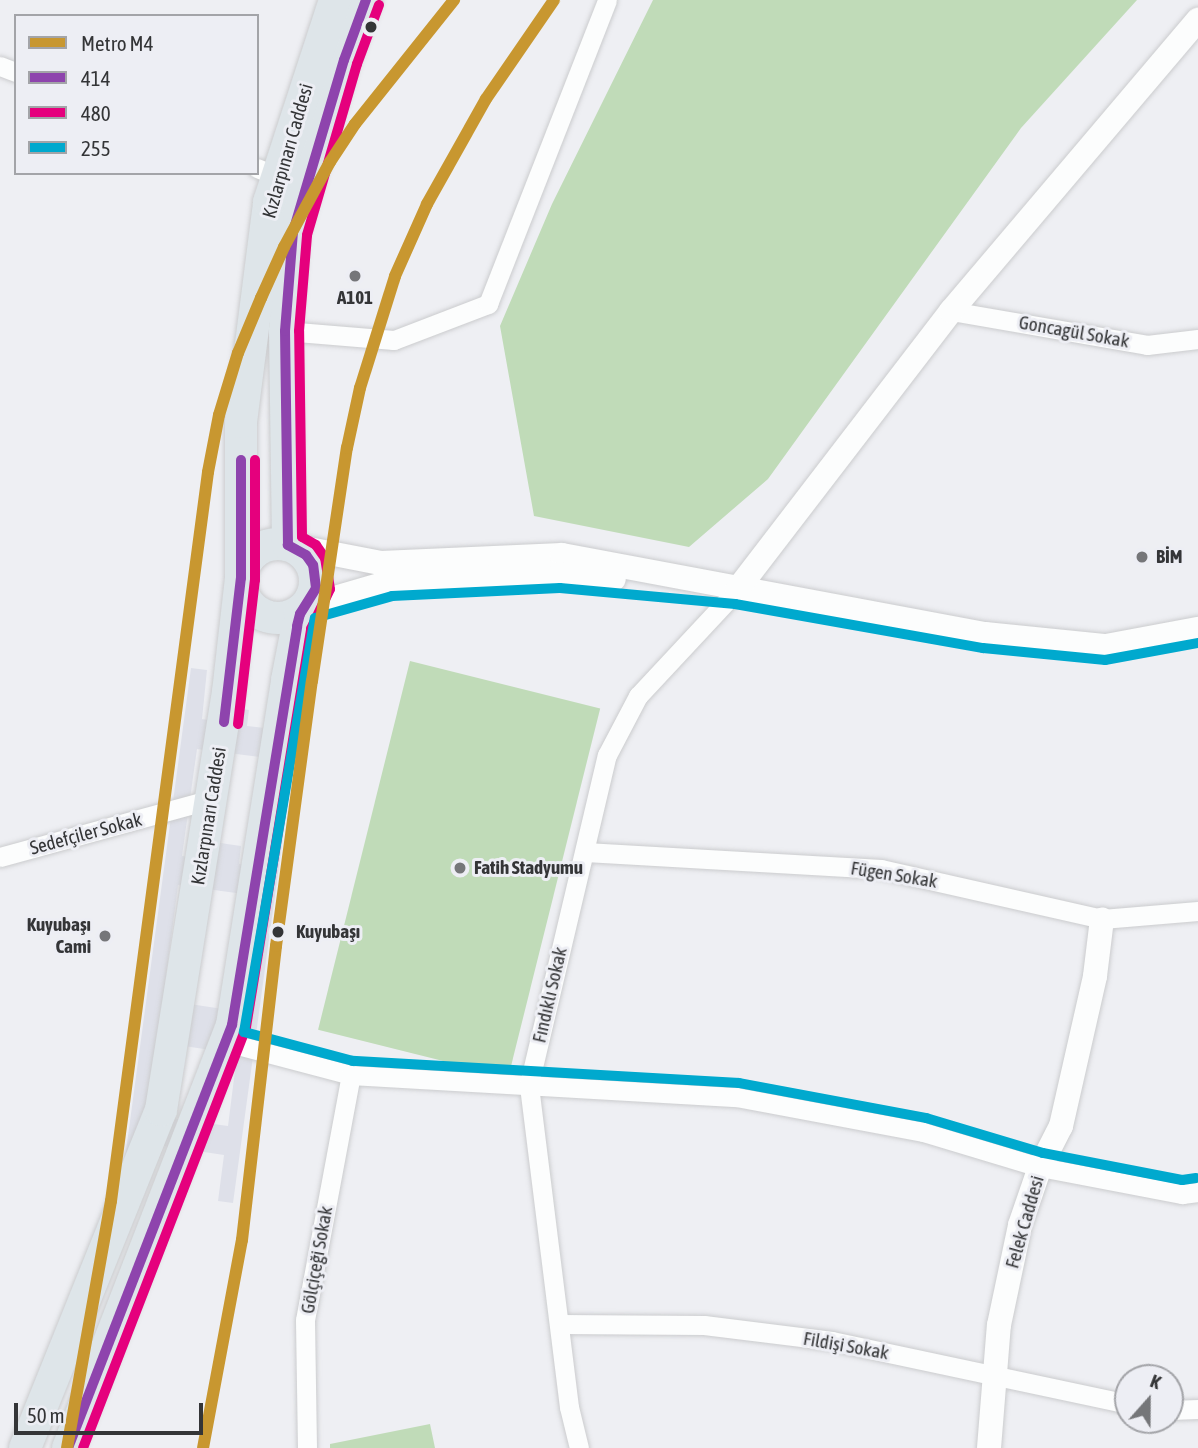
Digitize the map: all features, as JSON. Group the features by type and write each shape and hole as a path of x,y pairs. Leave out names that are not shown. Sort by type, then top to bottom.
{"main road":[{"name":"Kızlarpınarı Caddesi","path":"25,1448 161,1110 212,799 241,578 241,422 269,202 267,172 335,0"},
{"name":"Kızlarpınarı Caddesi","path":"288,544 285,331 293,232 344,60 366,0"},
{"path":"68,1448 232,1025 297,626 300,614 307,606 316,588 313,565 306,555 288,544 268,545 256,551 247,561 241,578 245,598 262,614 284,618 307,606"}],"street":[{"path":"285,331 394,340 488,303 607,0"},
{"path":"737,590 951,311 1198,20"},
{"name":"Goncagül Sokak","path":"951,311 1147,345 1198,339"},
{"path":"288,544 381,563 562,555 737,590 985,634 1106,646 1198,629"},
{"path":"307,606 390,582 560,574 737,590"},
{"name":"Fındıklı Sokak","path":"579,1448 569,1407 529,1084 607,755 638,696 737,590"},
{"name":"Sedefçiler Sokak","path":"0,858 212,799"},
{"name":"Fügen Sokak","path":"586,852 881,869 1102,919 1198,911"},
{"name":"Felek Caddesi","path":"989,1448 999,1325 1020,1225 1040,1167 1061,1126 1096,976 1102,919"},
{"path":"226,1042 351,1075 736,1097 923,1132 1040,1167 1182,1194 1198,1192"},
{"name":"Gölçiçeği Sokak","path":"307,1448 305,1320 351,1075"},
{"name":"Fildişi Sokak","path":"559,1324 704,1325 832,1341 1114,1401"}],"shaded area":[{"path":"191,668 207,670 202,719 230,723 233,707 249,710 247,726 281,730 286,681 304,683 233,1203 218,1201 224,1155 144,1143 121,1188","holes":["197,749 277,759 262,867 239,864 241,846 215,842 211,860 182,856","178,885 258,896 243,1012 163,1000","239,1039 228,1126 148,1115 184,1046 211,1050"]}],"green space":[{"path":"653,0 1137,0 1021,128 768,479 689,547 534,516 500,326 552,204"},
{"name":"Fatih Stadyumu","path":"410,661 600,708 508,1077 318,1030"},
{"path":"430,1424 435,1448 330,1448 330,1444"}],"metro line":[{"name":"M4","path":"67,1448 111,1201 208,472 219,415 238,353 261,298 284,247 330,162 355,124 454,0"},
{"name":"M4","path":"203,1448 242,1240 276,946 312,681 347,448 360,388 395,276 427,204 486,99 554,0"}],"transit line":[{"name":"414","path":"68,1448 232,1025 297,626 300,614 316,588 313,565 306,555 288,545 285,331 293,232 344,60 366,0"},
{"name":"480","path":"83,1448 246,1027 311,629 330,589 325,558 316,545 302,537 299,331 307,235 357,64 379,5"},
{"name":"414","path":"224,722 241,578 241,460"},
{"name":"480","path":"238,724 255,580 255,460"},
{"name":"255","path":"1196,1178 1182,1180 1043,1153 926,1118 739,1083 353,1061 244,1032 315,618 392,596 560,588 735,604 983,648 1105,660 1198,643"}],"place":[{"name":"A101","path":"355,276"},
{"name":"BİM","path":"1142,557"},
{"name":"Fatih Stadyumu","path":"460,868"},
{"name":"Kuyubaşı","path":"278,932"},
{"name":"Kuyubaşı Cami","path":"105,936"}]}
